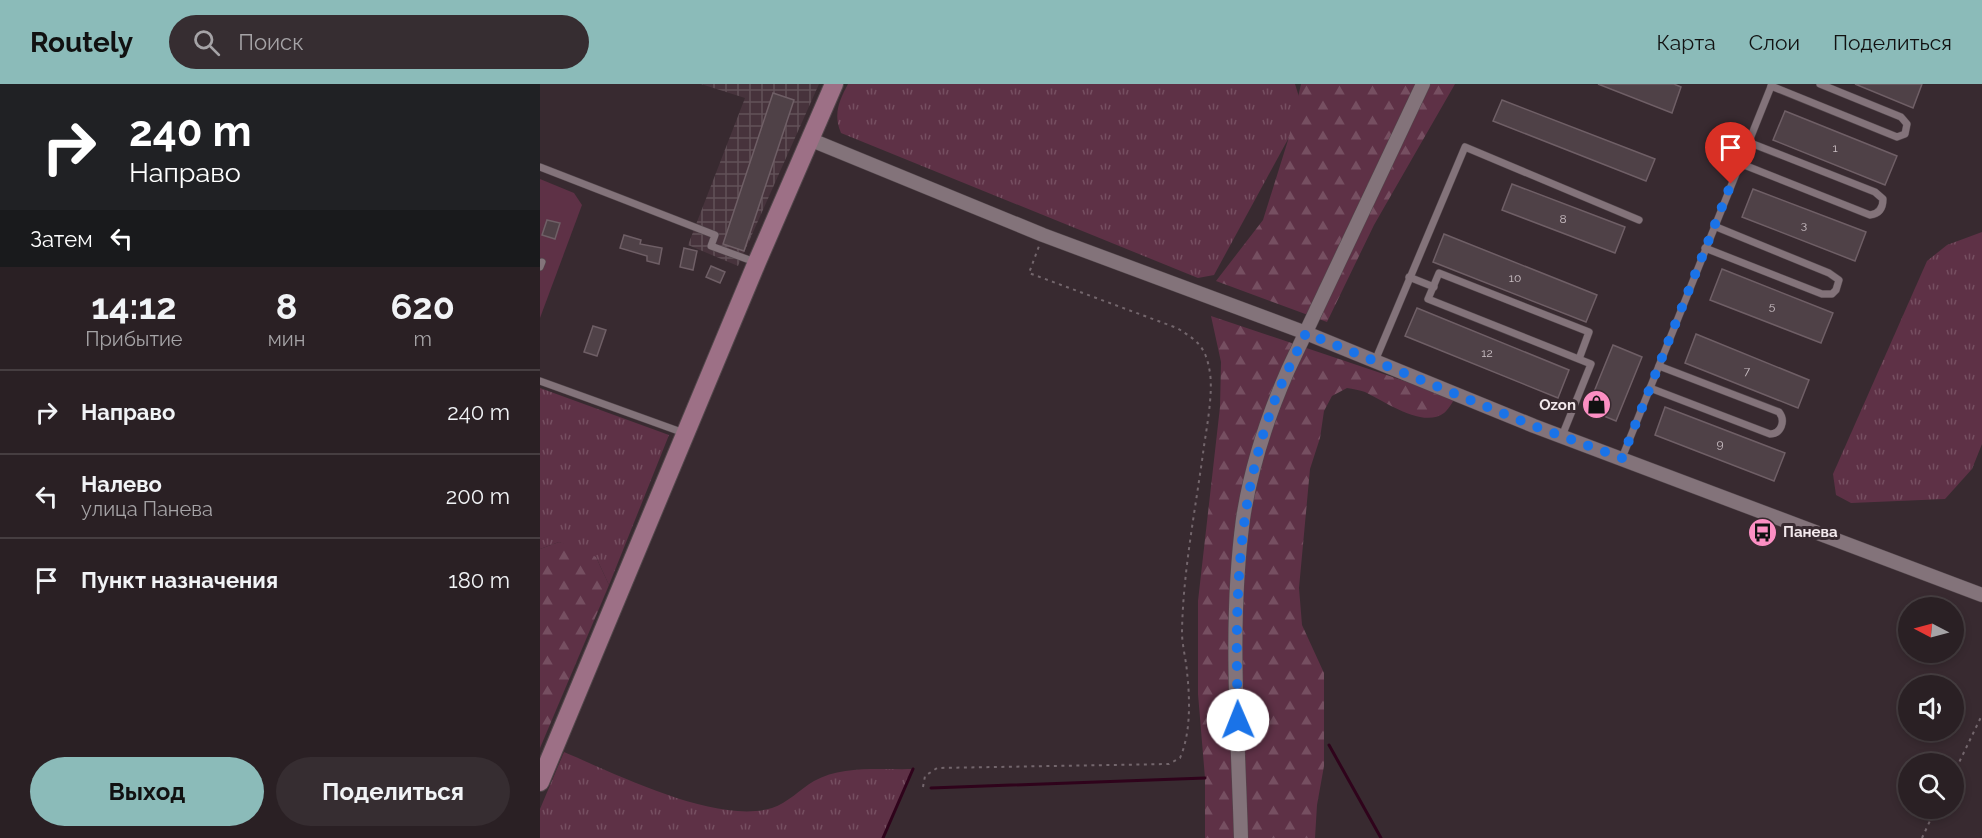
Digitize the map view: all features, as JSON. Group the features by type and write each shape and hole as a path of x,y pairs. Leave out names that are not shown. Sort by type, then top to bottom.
{"main road":[{"path":"540,782 757,262 834,84"}],"street":[{"path":"1240,838 1237,591 1244,517 1259,448 1272,407 1423,84"},
{"path":"809,139 1043,235 1306,333 1562,436 1982,595"}],"lane":[{"path":"1622,458 1771,85 1897,137 1905,134 1907,124 1901,117 1820,84"},
{"path":"1739,163 1870,214 1880,211 1883,205 1883,199 1875,192 1748,142"},
{"path":"1375,361 1465,147 1639,219"},
{"path":"540,167 715,235 711,246 757,262"},
{"path":"1705,248 1822,294 1832,294 1839,285 1839,280 1829,273 1714,226"},
{"path":"1562,436 1591,364 1428,299 1439,273 1589,332 1579,359"},
{"path":"1409,277 1434,287"},
{"path":"1650,388 1770,434 1779,431 1783,423 1779,412 1659,366"},
{"path":"540,381 685,433"}],"path":[{"path":"923,787 926,776 937,768 1168,764 1180,758 1186,746 1188,675 1182,635 1184,599 1211,375 1205,352 1196,339 1177,328 1029,273 1043,235"},
{"path":"1964,753 1982,716"},
{"path":"1922,838 1931,819"}],"shaded area":[{"path":"701,84 819,84 738,266 688,245 745,98"}],"green space":[{"path":"848,84 1295,84 1300,100 1299,119 1214,275 1198,278 841,133 837,114"},
{"path":"1301,84 1455,84 1374,225 1327,322 1216,281 1263,220 1289,137"},
{"path":"540,179 574,193 582,205 540,318"},
{"path":"1982,232 1982,444 1972,469 1945,499 1851,503 1836,495 1833,474 1927,261 1947,245"},
{"path":"1211,316 1455,398 1444,413 1425,418 1404,412 1365,392 1347,388 1332,396 1324,411 1320,438 1310,469 1299,588 1302,625 1324,673 1324,766 1317,805 1315,838 1205,838 1205,778 1198,694 1198,601 1220,407 1221,362"},
{"path":"540,388 669,435 609,585 596,557 559,542 540,549"},
{"path":"559,542 581,548 596,557 609,585 540,748 540,549"},
{"path":"564,752 667,795 724,810 749,811 772,808 814,781 850,770 913,769 883,838 540,838 540,809"}],"building":[{"path":"1598,84 1674,84 1681,87 1672,113"},
{"path":"1855,84 1922,84 1913,108"},
{"path":"773,93 794,100 744,251 723,244"},
{"path":"1502,100 1655,159 1646,181 1493,121"},
{"path":"1785,111 1897,156 1885,185 1773,140"},
{"path":"1512,184 1625,227 1615,253 1502,210"},
{"path":"1753,189 1866,232 1855,261 1742,217"},
{"path":"547,220 560,223 555,239 542,235"},
{"path":"1444,234 1597,295 1586,322 1433,262"},
{"path":"624,235 641,240 640,244 662,248 659,264 647,261 647,256 620,248"},
{"path":"684,248 697,251 693,270 680,267"},
{"path":"711,266 725,272 720,283 706,277"},
{"path":"1722,269 1833,313 1821,343 1710,300"},
{"path":"1417,308 1569,370 1558,398 1405,336"},
{"path":"593,326 606,330 597,356 584,352"},
{"path":"1696,334 1809,380 1798,408 1685,363"},
{"path":"1613,345 1642,357 1616,421 1587,409"},
{"path":"1665,407 1785,453 1774,481 1655,435"}],"waterway":[{"path":"1329,745 1381,838"},
{"path":"883,838 913,769"},
{"path":"931,788 1205,778"}],"place":[{"name":"Ozon","path":"1597,405"},
{"name":"Панева","path":"1762,532"}],"route":[{"path":"1238,720 1236,603 1244,517 1250,483 1272,407 1306,333 1534,426 1622,458 1731,184"}]}
